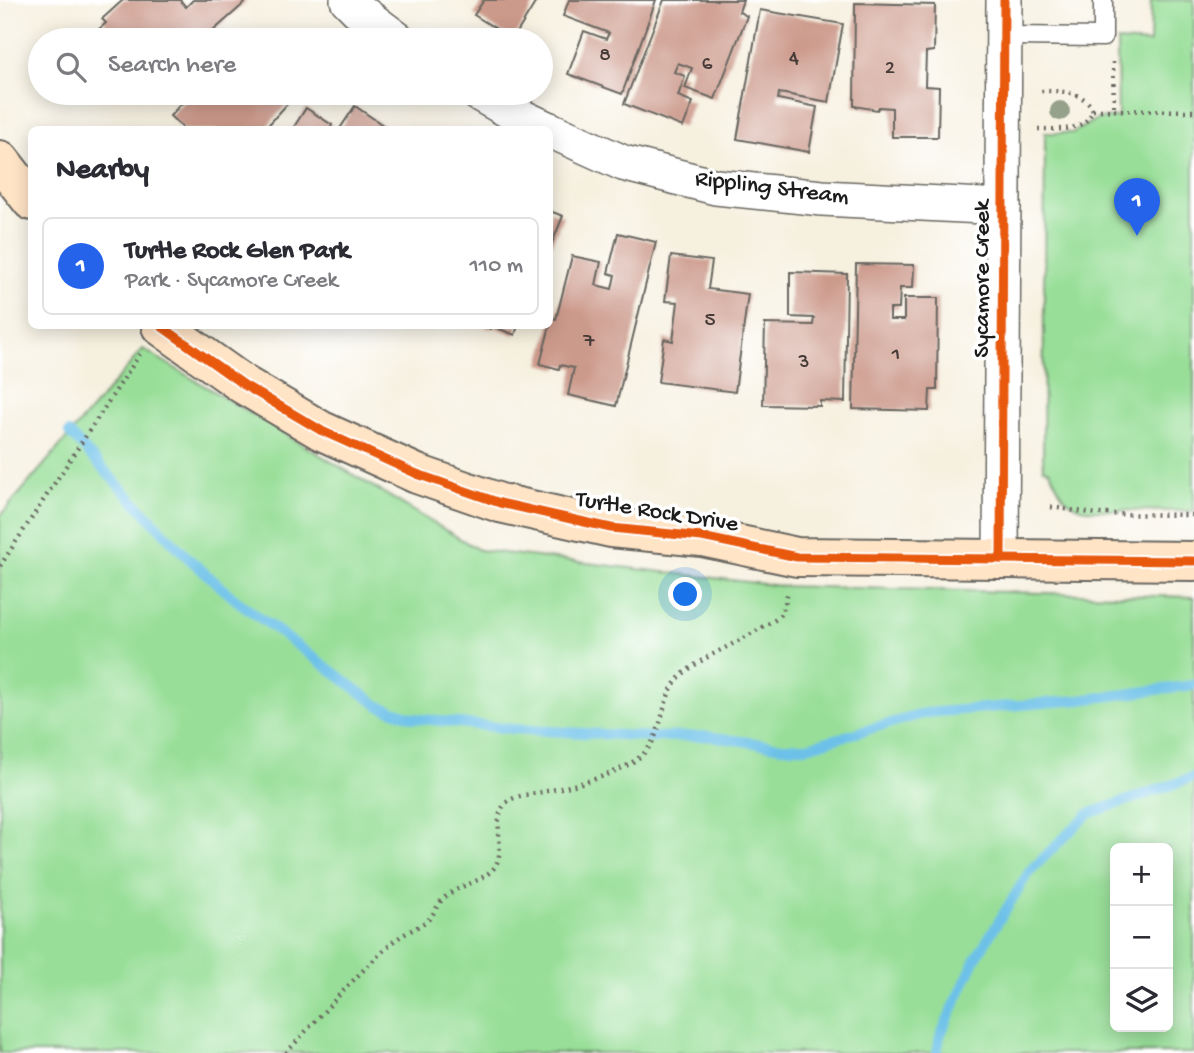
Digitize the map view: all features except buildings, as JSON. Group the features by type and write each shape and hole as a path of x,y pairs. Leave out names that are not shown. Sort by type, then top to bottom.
{"street":[{"path":"348,0 382,28"},
{"name":"Sycamore Creek","path":"1001,559 1004,0"},
{"name":"Rippling Stream","path":"499,105 540,126"},
{"name":"Rippling Stream","path":"553,132 623,163 716,187 821,198 1003,206"},
{"path":"0,160 28,196"},
{"name":"Turtle Rock Drive","path":"152,336 244,384 322,431 417,474 500,503 611,528 702,537 797,557 1194,561"}],"lane":[{"path":"1004,36 1102,37 1103,0"}],"path":[{"path":"1102,37 1113,55 1114,110"},
{"path":"1004,92 1065,91 1085,100 1093,110"},
{"path":"1093,110 1194,111"},
{"path":"1004,128 1074,128 1087,121 1093,110"},
{"path":"0,566 152,336"},
{"path":"1051,507 1097,514 1194,515"},
{"path":"286,1053 395,940 425,922 448,895 486,875 494,867 500,851 501,811 509,800 612,772 634,761 646,751 654,737 673,684 704,659 747,639 781,614 797,557"}],"green space":[{"path":"1151,0 1194,0 1194,511 1090,510 1069,502 1050,471 1043,468 1045,133 1072,133 1097,119 1118,117 1117,41 1150,43"},
{"path":"143,349 479,550 781,586 1194,597 1194,1053 0,1053 0,516"}],"waterway":[{"path":"69,433 188,558 236,600 379,706 414,718 513,729 654,737 707,736 783,747 807,747 926,713 1080,700 1194,685"},
{"path":"937,1053 940,1036 976,958 1029,872 1088,814 1194,777"}],"cycle path":[{"path":"1001,559 1004,0"},
{"path":"165,329 244,385 322,431 417,474 500,503 611,528 702,537 797,557 1194,561"}],"place":[{"name":"Turtle Rock Glen Park","path":"1137,236"}]}
